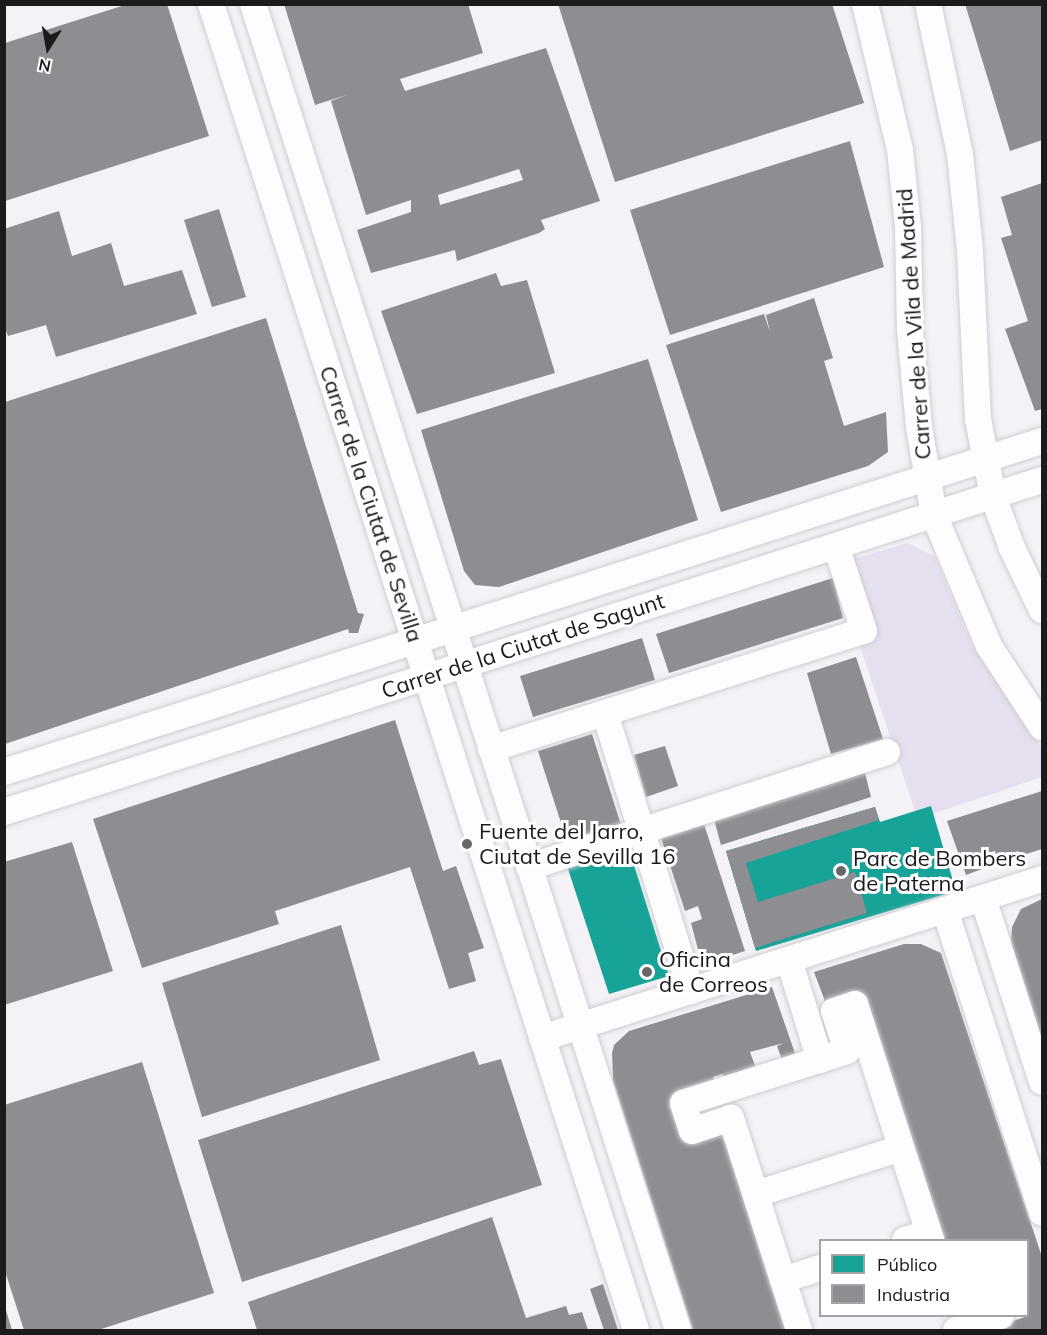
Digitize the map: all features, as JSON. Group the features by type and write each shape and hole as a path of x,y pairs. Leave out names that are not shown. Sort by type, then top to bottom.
{"street":[{"name":"Carrer de la Ciutat de Sevilla","path":"211,4 636,1330"},
{"name":"Carrer de la Ciutat de Sevilla","path":"253,4 678,1330"},
{"name":"Carrer de la Vila de Madrid","path":"865,4 900,150 908,225 910,330 926,478 934,515 988,646 1042,727"},
{"path":"928,4 960,154 970,250 978,419 993,496 1012,548 1042,610"},
{"name":"Carrer de la Ciutat de Sagunt","path":"4,772 1042,441"},
{"name":"Carrer de la Ciutat de Sagunt","path":"4,812 1042,480"},
{"path":"491,749 864,631 836,546"},
{"path":"605,713 691,991"},
{"path":"529,867 887,752"},
{"path":"542,1038 1042,879"},
{"path":"983,898 1042,1082"},
{"path":"945,910 1042,1213"},
{"path":"789,960 820,1060"},
{"path":"799,1330 731,1118 692,1131 683,1103 847,1051 834,1011 855,1005 901,1148 921,1238"},
{"path":"756,1194 901,1148"},
{"path":"783,1280 819,1268"},
{"path":"956,1330 998,1317"}],"shaded area":[{"path":"908,543 934,556 971,643 1042,748 1042,777 933,814 915,811 859,643 853,559"}],"building: Público":[{"name":"Parc de Bombers de Paterna","path":"931,806 956,891 756,951 726,851 875,807 880,822"},
{"path":"628,846 669,976 609,994 567,866"}],"building: Industria":[{"path":"128,4 167,4 209,136 5,201 5,43"},
{"path":"284,4 468,4 483,53 400,79 405,91 546,48 600,201 541,220 545,229 539,233 457,261 455,250 371,273 357,230 411,212 411,200 366,215 331,101 347,95 315,105","holes":["519,169 523,180 440,205 438,195"]},
{"path":"558,4 832,4 864,103 615,182"},
{"path":"965,4 1042,4 1042,140 1010,151"},
{"path":"850,141 884,267 670,335 630,210"},
{"path":"1042,183 1042,409 1035,411 1005,329 1028,321 1001,238 1012,235 1001,197"},
{"path":"219,209 246,297 212,307 184,220"},
{"path":"59,211 72,256 111,243 124,286 182,270 197,314 56,357 46,325 8,336 4,326 4,229"},
{"path":"496,273 501,286 527,280 555,373 417,414 381,311"},
{"path":"814,298 833,358 824,361 844,426 886,412 888,452 868,466 721,512 666,345 764,314 770,332 766,315"},
{"path":"266,318 358,613 364,614 358,633 349,633 348,629 5,744 5,402"},
{"path":"648,359 698,520 499,587 475,585 464,571 421,430"},
{"path":"833,578 843,618 669,673 656,634"},
{"path":"642,638 655,680 533,717 520,676"},
{"path":"856,657 883,739 831,754 807,673"},
{"path":"395,720 443,871 456,866 484,948 468,953 476,981 449,989 410,867 275,911 279,924 142,968 93,819"},
{"path":"592,734 623,831 569,848 538,751"},
{"path":"665,746 678,786 646,797 634,755"},
{"path":"864,769 871,797 721,845 714,819"},
{"path":"1042,791 1042,849 998,863 995,851 987,853 990,866 966,875 947,821"},
{"path":"875,807 879,820 746,863 758,902 855,872 867,913 755,948 726,851"},
{"path":"703,821 745,951 702,965 691,923 702,919 698,906 685,911 660,835"},
{"path":"72,842 113,971 4,1005 4,862"},
{"path":"1042,899 1042,1040 1011,942 1012,927 1021,909"},
{"path":"341,925 380,1060 202,1117 162,983"},
{"path":"904,944 921,944 941,953 1042,1257 1042,1330 986,1330 1029,1317 1029,1239 936,1239 860,1002 829,1012 814,972"},
{"path":"772,987 798,1062 784,1065 777,1046 784,1043 750,1052 759,1076 728,1089 723,1074 713,1077 715,1082 677,1103 688,1138 728,1125 795,1330 693,1330 613,1080 612,1053 614,1045 629,1031"},
{"path":"474,1051 479,1065 501,1059 542,1185 242,1282 198,1140"},
{"path":"142,1062 214,1293 98,1330 24,1330 4,1268 4,1105"},
{"path":"492,1217 526,1318 566,1306 569,1315 582,1312 588,1330 257,1330 248,1302"},
{"path":"603,1284 618,1330 604,1330 590,1289"},
{"path":"5,1307 12,1330 4,1330"}],"place":[{"name":"Fuente del Jarro, Ciutat de Sevilla 16","path":"467,844"},
{"name":"Parc de Bombers de Paterna","path":"841,871"},
{"name":"Oficina de Correos","path":"647,972"}]}
